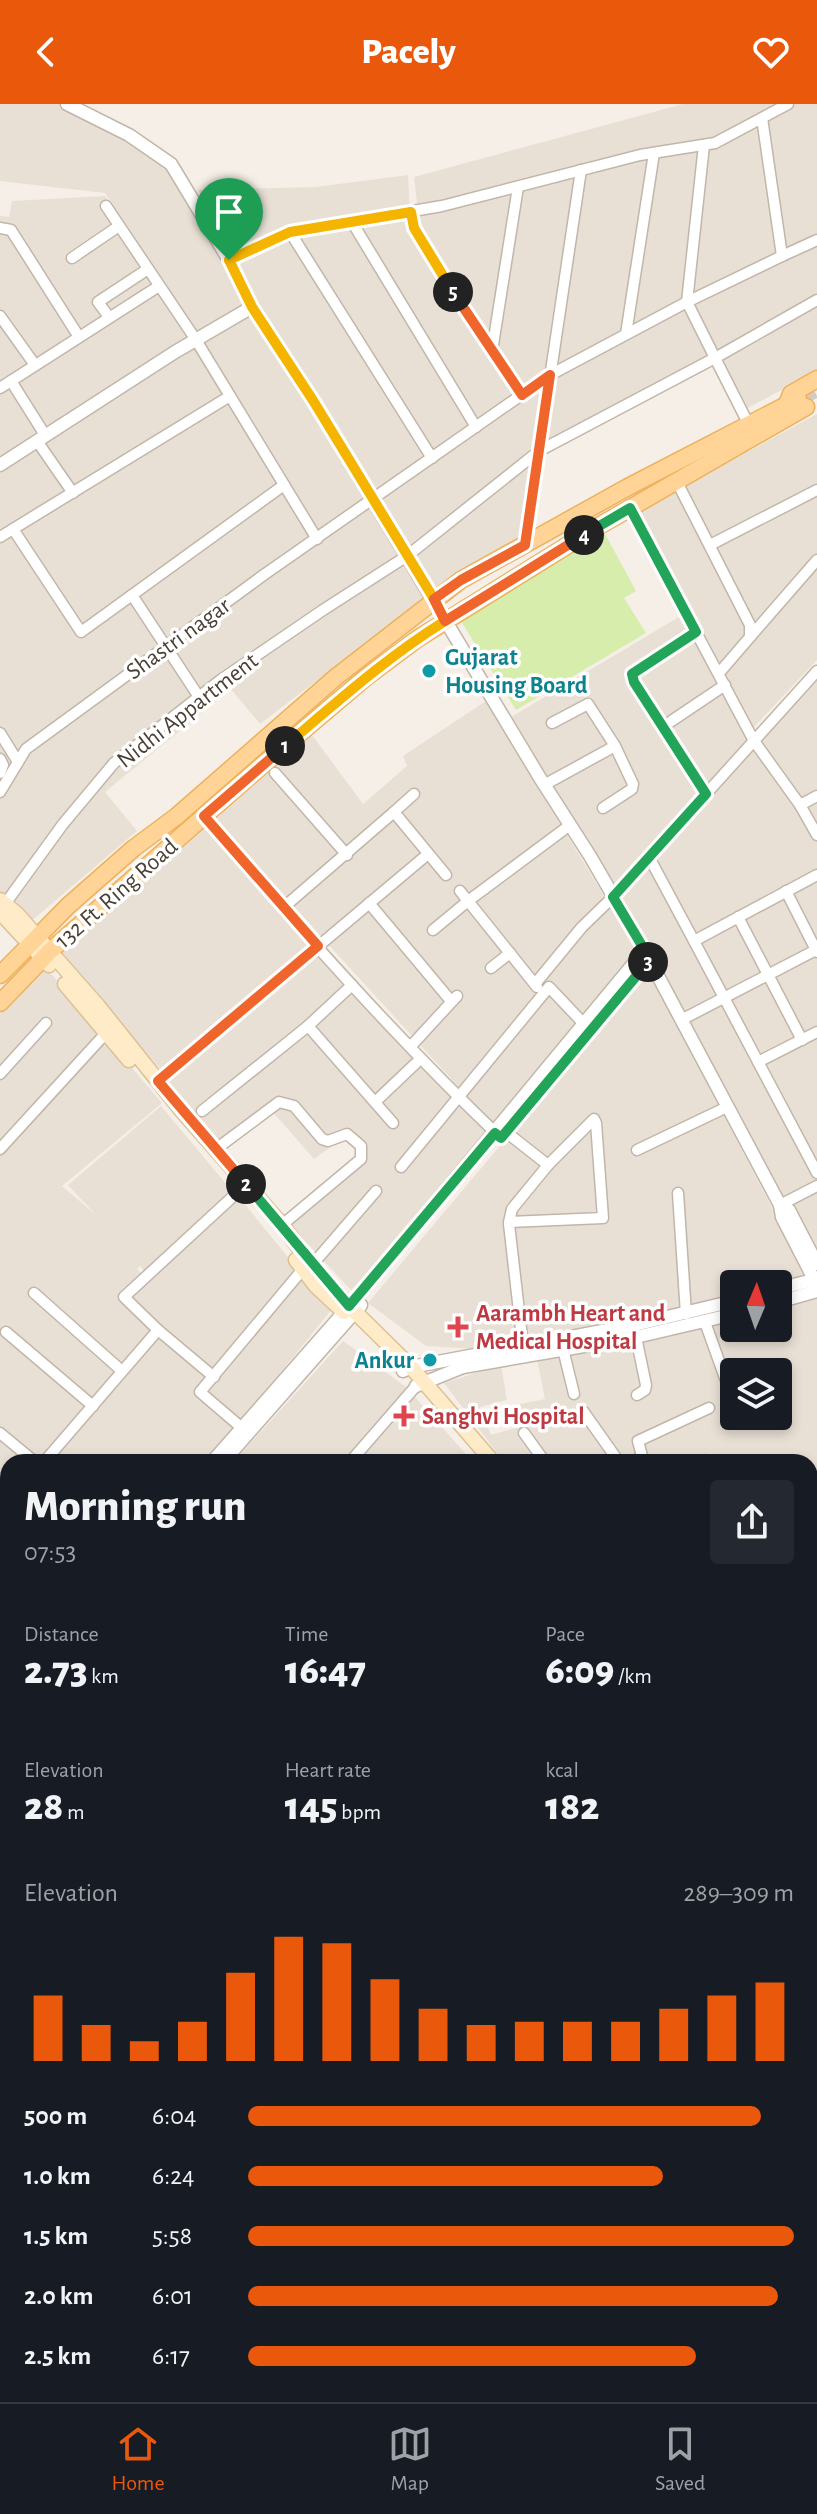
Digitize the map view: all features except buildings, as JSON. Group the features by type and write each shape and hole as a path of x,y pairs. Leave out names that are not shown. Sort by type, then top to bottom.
{"main road":[{"path":"800,407 791,394 817,379"},
{"name":"132 Ft. Ring Road","path":"0,975 33,940 134,848 177,816 336,677 434,599 461,580 628,487 749,425 800,407"},
{"name":"132 Ft. Ring Road","path":"0,1003 46,954 204,816 365,678 417,639 800,407"},
{"path":"2,905 240,1190 349,1312 486,1454"},
{"path":"46,954 98,1006 282,1225 308,1267"},
{"path":"420,1384 476,1454"}],"street":[{"path":"67,104 129,135 171,164 229,260 252,307 374,499 647,956 780,1205 782,1217 816,1284"},
{"path":"229,260 290,232 442,206 654,153 715,143 788,104"},
{"path":"762,118 782,256"},
{"path":"704,145 687,302 749,425"},
{"path":"626,334 654,153"},
{"path":"525,545 581,170"},
{"path":"492,351 518,187"},
{"path":"106,206 196,340 317,539"},
{"path":"411,212 414,228 522,395"},
{"path":"352,222 476,427"},
{"path":"72,258 119,226"},
{"path":"0,228 11,230 79,337"},
{"path":"290,232 432,458"},
{"name":"Shastri nagar","path":"0,792 26,749 550,375 687,302 817,240"},
{"path":"109,317 98,302 148,269"},
{"path":"0,388 159,286"},
{"name":"Nidhi Appartment","path":"2,905 114,763 199,697 323,610 407,556 539,451 817,300"},
{"path":"2,458 41,438 252,307"},
{"path":"0,316 35,365"},
{"path":"11,381 73,493"},
{"path":"0,537 230,396"},
{"path":"677,482 750,625 750,637"},
{"path":"13,529 81,632 284,485"},
{"path":"710,545 817,490"},
{"path":"630,508 754,741 800,805 817,835"},
{"path":"719,673 817,560"},
{"path":"132,595 199,697"},
{"path":"696,632 632,674 634,682 706,794"},
{"path":"535,984 582,927 613,897 817,671"},
{"path":"664,726 725,685"},
{"path":"552,723 588,704 615,746 633,784 632,789 603,808"},
{"path":"0,733 18,762"},
{"path":"544,785 615,746"},
{"path":"0,759 3,765 0,773"},
{"path":"275,773 347,855"},
{"path":"284,907 414,794"},
{"path":"800,805 817,796"},
{"path":"394,812 446,875"},
{"path":"204,816 352,985 460,1098 501,1134 548,1165"},
{"path":"433,930 570,825"},
{"path":"158,1081 428,854"},
{"path":"649,857 817,1173"},
{"path":"694,941 817,875"},
{"path":"460,891 543,995"},
{"path":"681,1020 816,951 786,891"},
{"path":"369,903 454,998 411,1046"},
{"path":"738,917 802,1040"},
{"path":"491,968 510,953"},
{"path":"501,1134 584,1024 647,956"},
{"path":"230,1454 501,1134 647,956"},
{"path":"202,1111 308,1026 352,985"},
{"path":"401,1167 549,987 584,1024"},
{"path":"0,1074 46,1023"},
{"path":"308,1026 393,1123"},
{"path":"758,1062 817,1032"},
{"path":"0,1149 106,1033"},
{"path":"376,1101 416,1063"},
{"path":"216,1149 279,1102 294,1106 322,1139 328,1141 347,1134 361,1146 361,1159 282,1225"},
{"path":"637,1150 727,1107"},
{"path":"509,1222 603,1218 594,1119 548,1165 512,1209 509,1222 523,1346"},
{"path":"780,1205 817,1186"},
{"path":"214,1377 124,1297 240,1190"},
{"path":"242,1428 200,1392 376,1191"},
{"path":"678,1193 686,1314"},
{"path":"780,1205 789,1210 817,1264"},
{"path":"792,1287 816,1284"},
{"path":"792,1295 816,1284"},
{"path":"34,1293 122,1371"},
{"path":"407,1369 720,1305"},
{"path":"219,1454 349,1312"},
{"path":"357,1454 420,1384 463,1367 636,1337 720,1318"},
{"path":"705,1322 720,1364"},
{"path":"51,1454 158,1330"},
{"path":"6,1332 93,1406"},
{"path":"636,1337 646,1385 645,1390 637,1395"},
{"path":"563,1349 574,1394"},
{"path":"641,1454 638,1441 709,1408"},
{"path":"583,1411 613,1454"},
{"path":"0,1433 25,1454"},
{"path":"524,1433 539,1454"}],"shaded area":[{"path":"0,104 65,104 126,140 167,170 246,306 0,460 0,216 9,217 12,201 105,196 180,306 105,193 0,181"},
{"path":"683,104 817,104 817,371 746,409 720,361 542,456 557,377 522,387 420,228 414,177"},
{"path":"408,175 411,231 520,400 545,384 521,536 436,590 257,306 198,190 316,187"},
{"path":"250,313 426,597 260,724 231,689 105,792 137,831 29,923 0,895 0,468"},
{"path":"817,414 817,660 754,727 639,511"},
{"path":"684,614 751,741 615,891 511,717"},
{"path":"817,680 817,1182 783,1200 619,897"},
{"path":"486,701 636,949 495,1127 213,818 312,735 363,804 407,766 403,756"},
{"path":"203,827 313,943 162,1071 59,951"},
{"path":"317,949 490,1134 352,1291 284,1219 360,1156 345,1137 314,1159 272,1111 226,1149 165,1079"},
{"path":"41,962 162,1103 62,1186 96,1215 68,1185 161,1106 232,1191 145,1272 140,1266 137,1269 144,1276 235,1192 333,1308 214,1454 33,1454 0,1427 0,1014"},
{"path":"643,975 653,979 808,1277 792,1281 792,1270 720,1270 720,1301 676,1313 475,1349 426,1346 368,1303"},
{"path":"817,1191 817,1255 792,1204"},
{"path":"817,1296 817,1454 498,1454 444,1383 501,1365 507,1400 480,1407 491,1435 522,1426 520,1404 545,1399 537,1359 720,1322 720,1342 792,1342 792,1303"},
{"path":"343,1341 406,1387 466,1454 240,1454"},
{"path":"0,1437 21,1454 0,1454"}],"green space":[{"path":"603,530 636,591 624,598 646,633 516,710 459,618"}],"tunnel":[{"path":"800,398 817,389"}],"place":[{"name":"Gujarat Housing Board","path":"429,671"},
{"name":"Aarambh Heart and Medical Hospital","path":"458,1327"},
{"name":"Ankur","path":"430,1360"},
{"name":"Sanghvi Hospital","path":"404,1416"}],"route":[{"path":"229,260 252,307 314,402 434,599 445,621 365,678 204,816 318,946 158,1081 349,1306 495,1133 501,1138 649,960 613,897 706,794 634,682 632,674 696,632 630,508 445,621 439,611 434,599 461,580 525,545 550,375 522,395 414,228 411,212 290,232 229,260"}]}
